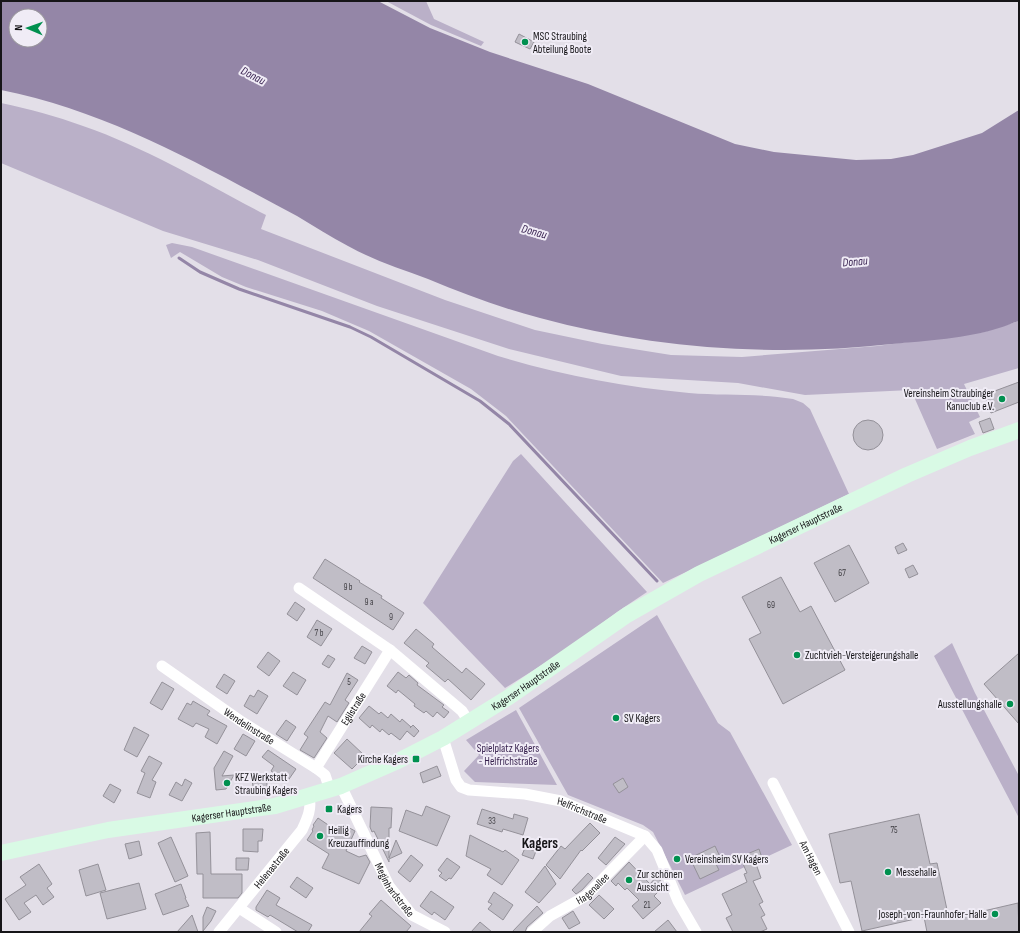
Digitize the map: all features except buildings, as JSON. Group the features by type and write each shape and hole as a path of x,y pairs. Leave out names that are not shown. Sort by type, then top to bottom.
{"street":[{"name":"Kagerser Hauptstraße","path":"1,853 108,830 275,806 335,788 398,762 443,738 515,693 627,615 699,574 900,478 970,448 1019,430"},
{"path":"299,588 390,650 462,711 468,722"},
{"name":"Egilstraße","path":"316,768 390,650"},
{"name":"Wendelinstraße","path":"162,666 242,722 316,768 325,775 335,788"},
{"name":"Helfrichstraße","path":"443,738 456,780 461,787 469,790 525,794 561,801 645,836 657,850 678,901 696,932"},
{"name":"Am Hagen","path":"773,783 849,932"},
{"name":"Meginhardstraße","path":"335,788 389,886 412,915 445,932"},
{"name":"Helenastraße","path":"219,932 302,830 308,817 310,804 309,797"},
{"name":"Hagenallee","path":"532,932 550,916 586,896 645,836"},
{"path":"239,908 276,932"}],"green space":[{"path":"386,1 426,1 434,19 484,42 481,46 431,25"},
{"path":"1,103 73,122 107,135 153,156 266,215 261,229 445,300 535,330 602,344 671,355 742,357 877,346 984,332 1019,321 1019,368 964,384 980,417 969,422 975,434 937,449 911,390 805,395 738,383 621,376 509,349 377,306 258,260 163,231 1,163"},
{"path":"172,243 192,247 521,363 616,384 689,393 767,396 793,399 803,403 810,409 849,494 663,583 506,416 471,389 369,331 322,311 246,287 222,277 180,252 171,258 166,245"},
{"path":"521,454 647,592 617,612 569,648 505,688 423,603 513,461"},
{"path":"657,615 718,723 730,732 792,845 685,895 653,832 643,825 568,795 519,708"},
{"path":"952,643 975,693 1019,776 1019,818 934,656"},
{"name":"Spielplatz Kagers - Helfrichstraße","path":"516,710 557,785 475,782 464,771 479,755 466,740"}],"water":[{"name":"Donau","path":"1,1 378,1 430,28 490,52 588,84 735,144 774,152 856,160 891,159 913,155 982,133 1019,110 1019,321 987,331 946,339 848,348 804,350 715,348 626,337 583,329 497,305 377,260 348,246 297,216 226,178 154,142 80,112 1,90"}],"waterway":[{"path":"179,258 200,272 239,289 350,327 371,337 480,401 509,424 657,581"}],"place":[{"name":"MSC Straubing Abteilung Boote","path":"525,42"},
{"name":"Vereinsheim Straubinger Kanuclub e.V.","path":"1002,399"},
{"name":"Zuchtvieh-Versteigerungshalle","path":"797,655"},
{"name":"Ausstellungshalle","path":"1010,704"},
{"name":"SV Kagers","path":"616,718"},
{"name":"Kirche Kagers","path":"416,759"},
{"name":"KFZ Werkstatt Straubing Kagers","path":"227,783"},
{"name":"Kagers","path":"329,809"},
{"name":"Heilig Kreuzauffindung","path":"320,836"},
{"name":"Vereinsheim SV Kagers","path":"677,859"},
{"name":"Messehalle","path":"888,872"},
{"name":"Zur schönen Aussicht","path":"629,880"},
{"name":"Joseph-von-Fraunhofer-Halle","path":"995,914"}],"district":[{"name":"Kagers","path":"540,843"}]}
